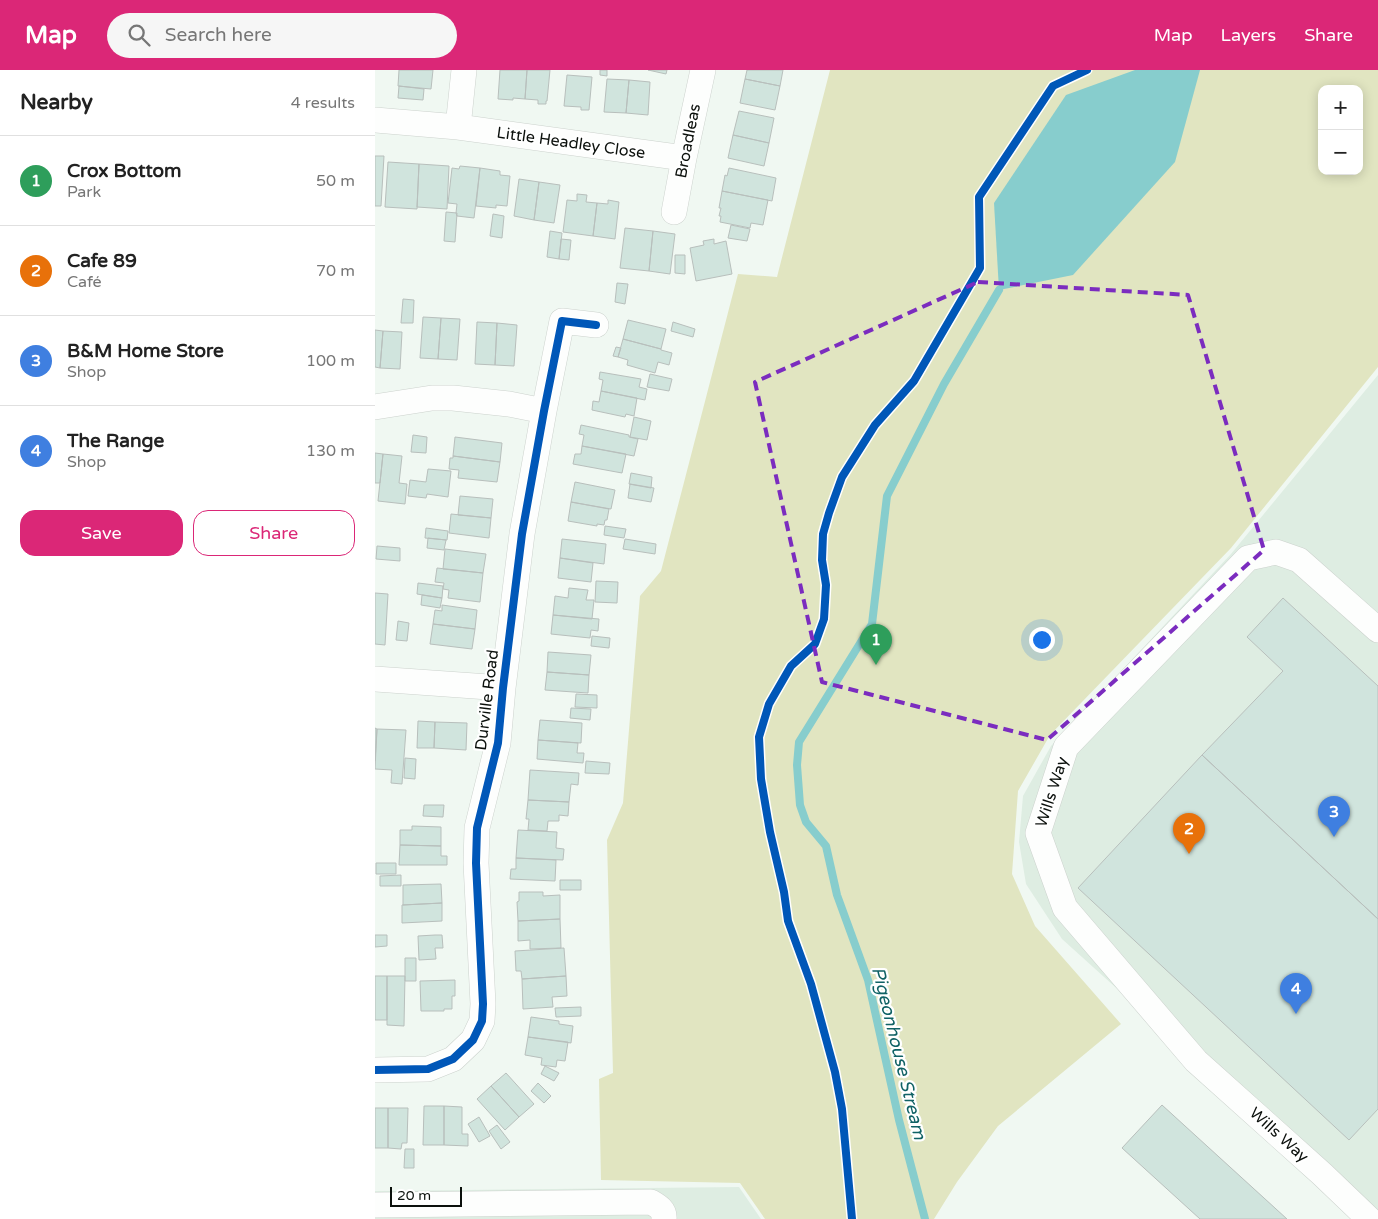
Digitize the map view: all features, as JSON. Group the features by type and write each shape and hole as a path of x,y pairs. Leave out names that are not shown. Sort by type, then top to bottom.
{"street":[{"path":"458,127 464,70"},
{"name":"Broadleas","path":"674,212 703,70"},
{"name":"Little Headley Close","path":"375,120 458,127 684,158"},
{"name":"Durville Road","path":"375,1070 428,1069 453,1059 473,1040 482,1021 483,1004 476,863 477,828 498,743 522,534 562,321 596,325"},
{"path":"375,407 432,398 453,398 509,404 544,411"},
{"name":"Wills Way","path":"1369,1219 1322,1174 1196,1061 1171,1032 1065,908 1038,833 1067,747 1248,558 1276,552 1299,560 1378,630"},
{"path":"375,679 503,688"},
{"path":"375,1205 651,1202 660,1207 665,1216 664,1219"}],"highlighted area":[{"path":"978,282 1188,295 1264,550 1047,740 822,682 755,382"}],"shaded area":[{"path":"1378,375 1378,1219 1372,1219 1062,939 1026,884 1019,842 1023,796 1051,746 1231,554"},
{"path":"739,1187 761,1219 375,1219 375,1191"}],"green space":[{"path":"830,70 1378,70 1378,367 1231,548 1050,735 1018,791 1012,874 1035,926 1121,1024 998,1126 957,1182 934,1219 765,1219 740,1183 601,1180 599,1079 613,1073 607,840 623,803 640,596 661,571 738,274 777,277"}],"water":[{"path":"1135,70 1200,70 1175,162 1073,275 999,290 994,203 1066,95"}],"building":[{"path":"399,70 433,70 431,89 398,86"},
{"path":"500,70 527,70 525,99 498,99"},
{"path":"527,70 550,70 546,104 538,104 538,100 525,99"},
{"path":"600,70 607,70 607,76 600,75"},
{"path":"648,70 667,70 666,74"},
{"path":"747,70 783,70 780,86 745,79"},
{"path":"567,75 592,77 589,110 581,110 581,107 564,106"},
{"path":"607,79 629,80 626,113 604,112"},
{"path":"745,79 780,86 775,110 740,103"},
{"path":"629,80 650,82 648,115 626,113"},
{"path":"399,86 424,89 423,100 398,98"},
{"path":"739,111 774,118 769,143 733,135"},
{"path":"733,135 769,143 764,166 728,158"},
{"path":"375,156 384,156 381,206 375,206"},
{"path":"388,162 419,164 417,209 385,207"},
{"path":"419,164 449,166 447,209 417,207"},
{"path":"460,166 480,168 474,218 457,216 457,204 448,203 452,168 459,169"},
{"path":"480,168 500,171 500,175 510,176 507,206 496,205 496,208 476,206"},
{"path":"729,168 776,178 772,201 722,191 725,175 727,176"},
{"path":"519,179 539,182 534,220 514,216"},
{"path":"539,182 560,185 554,223 534,220"},
{"path":"722,191 768,200 763,225 751,223 750,228 720,222 721,208 719,208"},
{"path":"577,194 587,195 586,202 597,203 593,236 563,232 567,200 577,201"},
{"path":"608,200 619,202 615,239 593,236 597,203 608,204"},
{"path":"446,212 457,213 455,242 444,241"},
{"path":"493,214 504,216 502,238 490,236"},
{"path":"731,225 750,229 747,241 728,238"},
{"path":"625,228 653,231 649,271 620,268"},
{"path":"550,231 562,233 559,259 547,257"},
{"path":"653,231 675,234 670,274 649,271"},
{"path":"561,239 571,240 569,260 559,259"},
{"path":"714,239 714,244 726,241 732,274 696,281 690,248 704,245 703,241"},
{"path":"675,255 685,255 685,274 675,273"},
{"path":"617,283 628,284 625,304 615,302"},
{"path":"403,299 414,300 413,323 401,323"},
{"path":"423,317 441,318 438,359 420,358"},
{"path":"441,318 460,319 457,360 438,359"},
{"path":"628,320 666,329 661,349 623,339"},
{"path":"477,322 497,323 495,365 475,364"},
{"path":"673,322 695,329 693,337 671,331"},
{"path":"497,323 517,325 514,366 495,365"},
{"path":"375,330 383,331 380,368 375,367"},
{"path":"383,331 402,332 400,369 380,368"},
{"path":"623,339 672,353 669,365 658,362 655,373 627,365 628,360 618,357"},
{"path":"616,347 621,348 618,357 613,356"},
{"path":"600,372 641,379 639,387 647,389 645,400 601,391 603,380 599,379"},
{"path":"650,374 672,379 669,391 647,387"},
{"path":"601,391 637,398 634,416 626,414 625,417 592,410 593,401 599,402"},
{"path":"634,417 651,421 647,440 630,437"},
{"path":"581,425 629,435 629,437 638,439 634,456 582,446 584,435 579,434"},
{"path":"413,435 427,437 426,453 411,452"},
{"path":"455,437 502,443 500,462 453,456"},
{"path":"582,446 626,454 622,473 573,464 575,454 581,454"},
{"path":"375,453 383,454 380,483 375,483"},
{"path":"383,454 402,456 399,483 407,484 405,504 378,501"},
{"path":"453,456 500,462 497,482 458,478 459,470 449,469 450,458 453,458"},
{"path":"428,469 451,471 448,497 427,494 426,498 408,496 410,480 426,482"},
{"path":"631,473 652,477 651,488 629,484"},
{"path":"575,482 615,490 611,509 571,502"},
{"path":"630,484 654,488 651,502 628,498"},
{"path":"460,496 493,499 491,518 458,515"},
{"path":"571,502 609,509 607,520 605,520 604,525 597,524 597,526 568,521"},
{"path":"451,514 491,518 489,538 449,533"},
{"path":"605,526 626,529 624,538 604,535"},
{"path":"426,528 448,531 447,540 425,538"},
{"path":"428,538 446,540 444,550 427,548"},
{"path":"562,539 606,544 604,564 560,558"},
{"path":"625,539 656,544 655,554 623,549"},
{"path":"377,546 400,548 400,561 376,559"},
{"path":"445,549 486,554 483,573 443,569"},
{"path":"560,558 593,563 591,582 558,578"},
{"path":"437,568 483,573 480,602 448,598 449,590 443,589 444,583 435,582"},
{"path":"596,581 618,582 617,603 595,602"},
{"path":"418,583 443,586 442,598 417,594"},
{"path":"569,588 588,590 586,600 594,600 592,619 553,615 555,596 568,598"},
{"path":"375,593 388,594 385,645 375,644"},
{"path":"422,595 442,598 440,608 421,605"},
{"path":"1283,598 1378,686 1378,919 1202,755 1283,671 1247,637"},
{"path":"442,605 477,610 475,629 433,624 435,610 442,611"},
{"path":"553,615 599,619 598,631 591,630 590,638 551,634"},
{"path":"398,621 409,623 407,641 396,640"},
{"path":"433,624 475,629 472,649 430,644"},
{"path":"592,636 610,638 609,648 591,646"},
{"path":"548,652 591,655 589,675 547,672"},
{"path":"547,672 589,675 588,693 545,690"},
{"path":"576,694 597,695 597,708 575,707"},
{"path":"571,708 591,709 590,720 570,718"},
{"path":"540,720 582,723 581,743 538,740"},
{"path":"418,721 435,722 434,748 417,748"},
{"path":"435,722 467,723 466,750 434,748"},
{"path":"375,728 377,729 375,761"},
{"path":"377,729 406,730 402,784 391,783 392,770 375,769"},
{"path":"538,740 578,743 577,753 584,753 583,763 537,759"},
{"path":"1202,755 1378,919 1378,1109 1349,1140 1078,888"},
{"path":"405,758 416,759 415,779 404,778"},
{"path":"586,761 610,763 609,774 585,773"},
{"path":"530,770 579,773 578,785 571,784 569,802 528,800"},
{"path":"528,800 569,802 568,816 559,815 559,821 548,821 547,831 528,830 529,819 526,819"},
{"path":"424,805 444,805 443,817 423,816"},
{"path":"412,826 441,827 441,846 400,845 400,830 412,830"},
{"path":"518,830 557,832 556,848 564,849 563,860 516,858"},
{"path":"400,845 441,846 441,856 447,856 447,865 399,865"},
{"path":"516,858 556,860 555,881 510,879 511,869 516,869"},
{"path":"376,863 396,863 396,874 376,874"},
{"path":"401,875 401,886 380,886 380,876"},
{"path":"560,880 581,880 581,890 560,890"},
{"path":"441,884 442,903 403,905 403,885"},
{"path":"519,892 543,892 543,896 560,895 560,919 518,921 517,902 519,901"},
{"path":"442,903 442,921 402,923 402,905"},
{"path":"560,919 561,948 530,949 530,940 518,941 518,921"},
{"path":"375,935 387,935 387,946 375,947"},
{"path":"442,935 443,948 435,948 436,959 419,960 418,936"},
{"path":"564,948 566,976 522,979 521,971 516,971 515,951"},
{"path":"405,958 416,958 416,981 405,981"},
{"path":"375,976 387,976 387,1020 375,1020"},
{"path":"387,976 405,976 404,1026 387,1025"},
{"path":"566,976 567,996 552,997 553,1007 523,1009 522,979"},
{"path":"455,980 455,996 452,996 452,1009 421,1011 420,981"},
{"path":"581,1007 581,1016 556,1017 555,1008"},
{"path":"531,1017 559,1021 559,1024 573,1026 571,1043 528,1037"},
{"path":"528,1037 568,1042 565,1061 557,1060 556,1067 541,1065 542,1058 525,1055"},
{"path":"545,1066 559,1073 554,1081 541,1074"},
{"path":"506,1073 534,1104 519,1117 491,1086"},
{"path":"538,1083 551,1096 544,1103 531,1091"},
{"path":"491,1086 519,1117 505,1130 477,1099"},
{"path":"1162,1105 1287,1219 1200,1219 1122,1148"},
{"path":"424,1106 444,1106 444,1145 423,1145"},
{"path":"444,1106 462,1107 462,1134 468,1134 468,1146 444,1145"},
{"path":"375,1108 388,1108 388,1148 375,1148"},
{"path":"388,1108 408,1108 407,1143 402,1143 401,1149 388,1148"},
{"path":"479,1117 490,1136 479,1142 468,1124"},
{"path":"497,1125 510,1142 501,1149 489,1131"},
{"path":"405,1149 414,1149 414,1168 404,1168"}],"waterway":[{"name":"Pigeonhouse Stream","path":"925,1219 899,1120 868,980 837,895 826,846 806,822 800,805 797,765 799,742 872,624 887,496 944,384 999,290"}],"cycle path":[{"path":"852,1219 842,1109 835,1072 811,984 788,921 761,779 759,737 769,704 791,666 815,644 824,619 826,585 822,560 823,534 842,477 875,425 914,381 980,268 979,197 1053,86 1087,70"},
{"path":"375,1070 428,1069 453,1059 473,1040 482,1021 483,1004 476,863 477,828 498,743 522,534 562,321 596,325"}],"place":[{"name":"Crox Bottom","path":"876,665"},
{"name":"B&M Home Store","path":"1334,837"},
{"name":"Cafe 89","path":"1189,854"},
{"name":"The Range","path":"1296,1014"}]}
